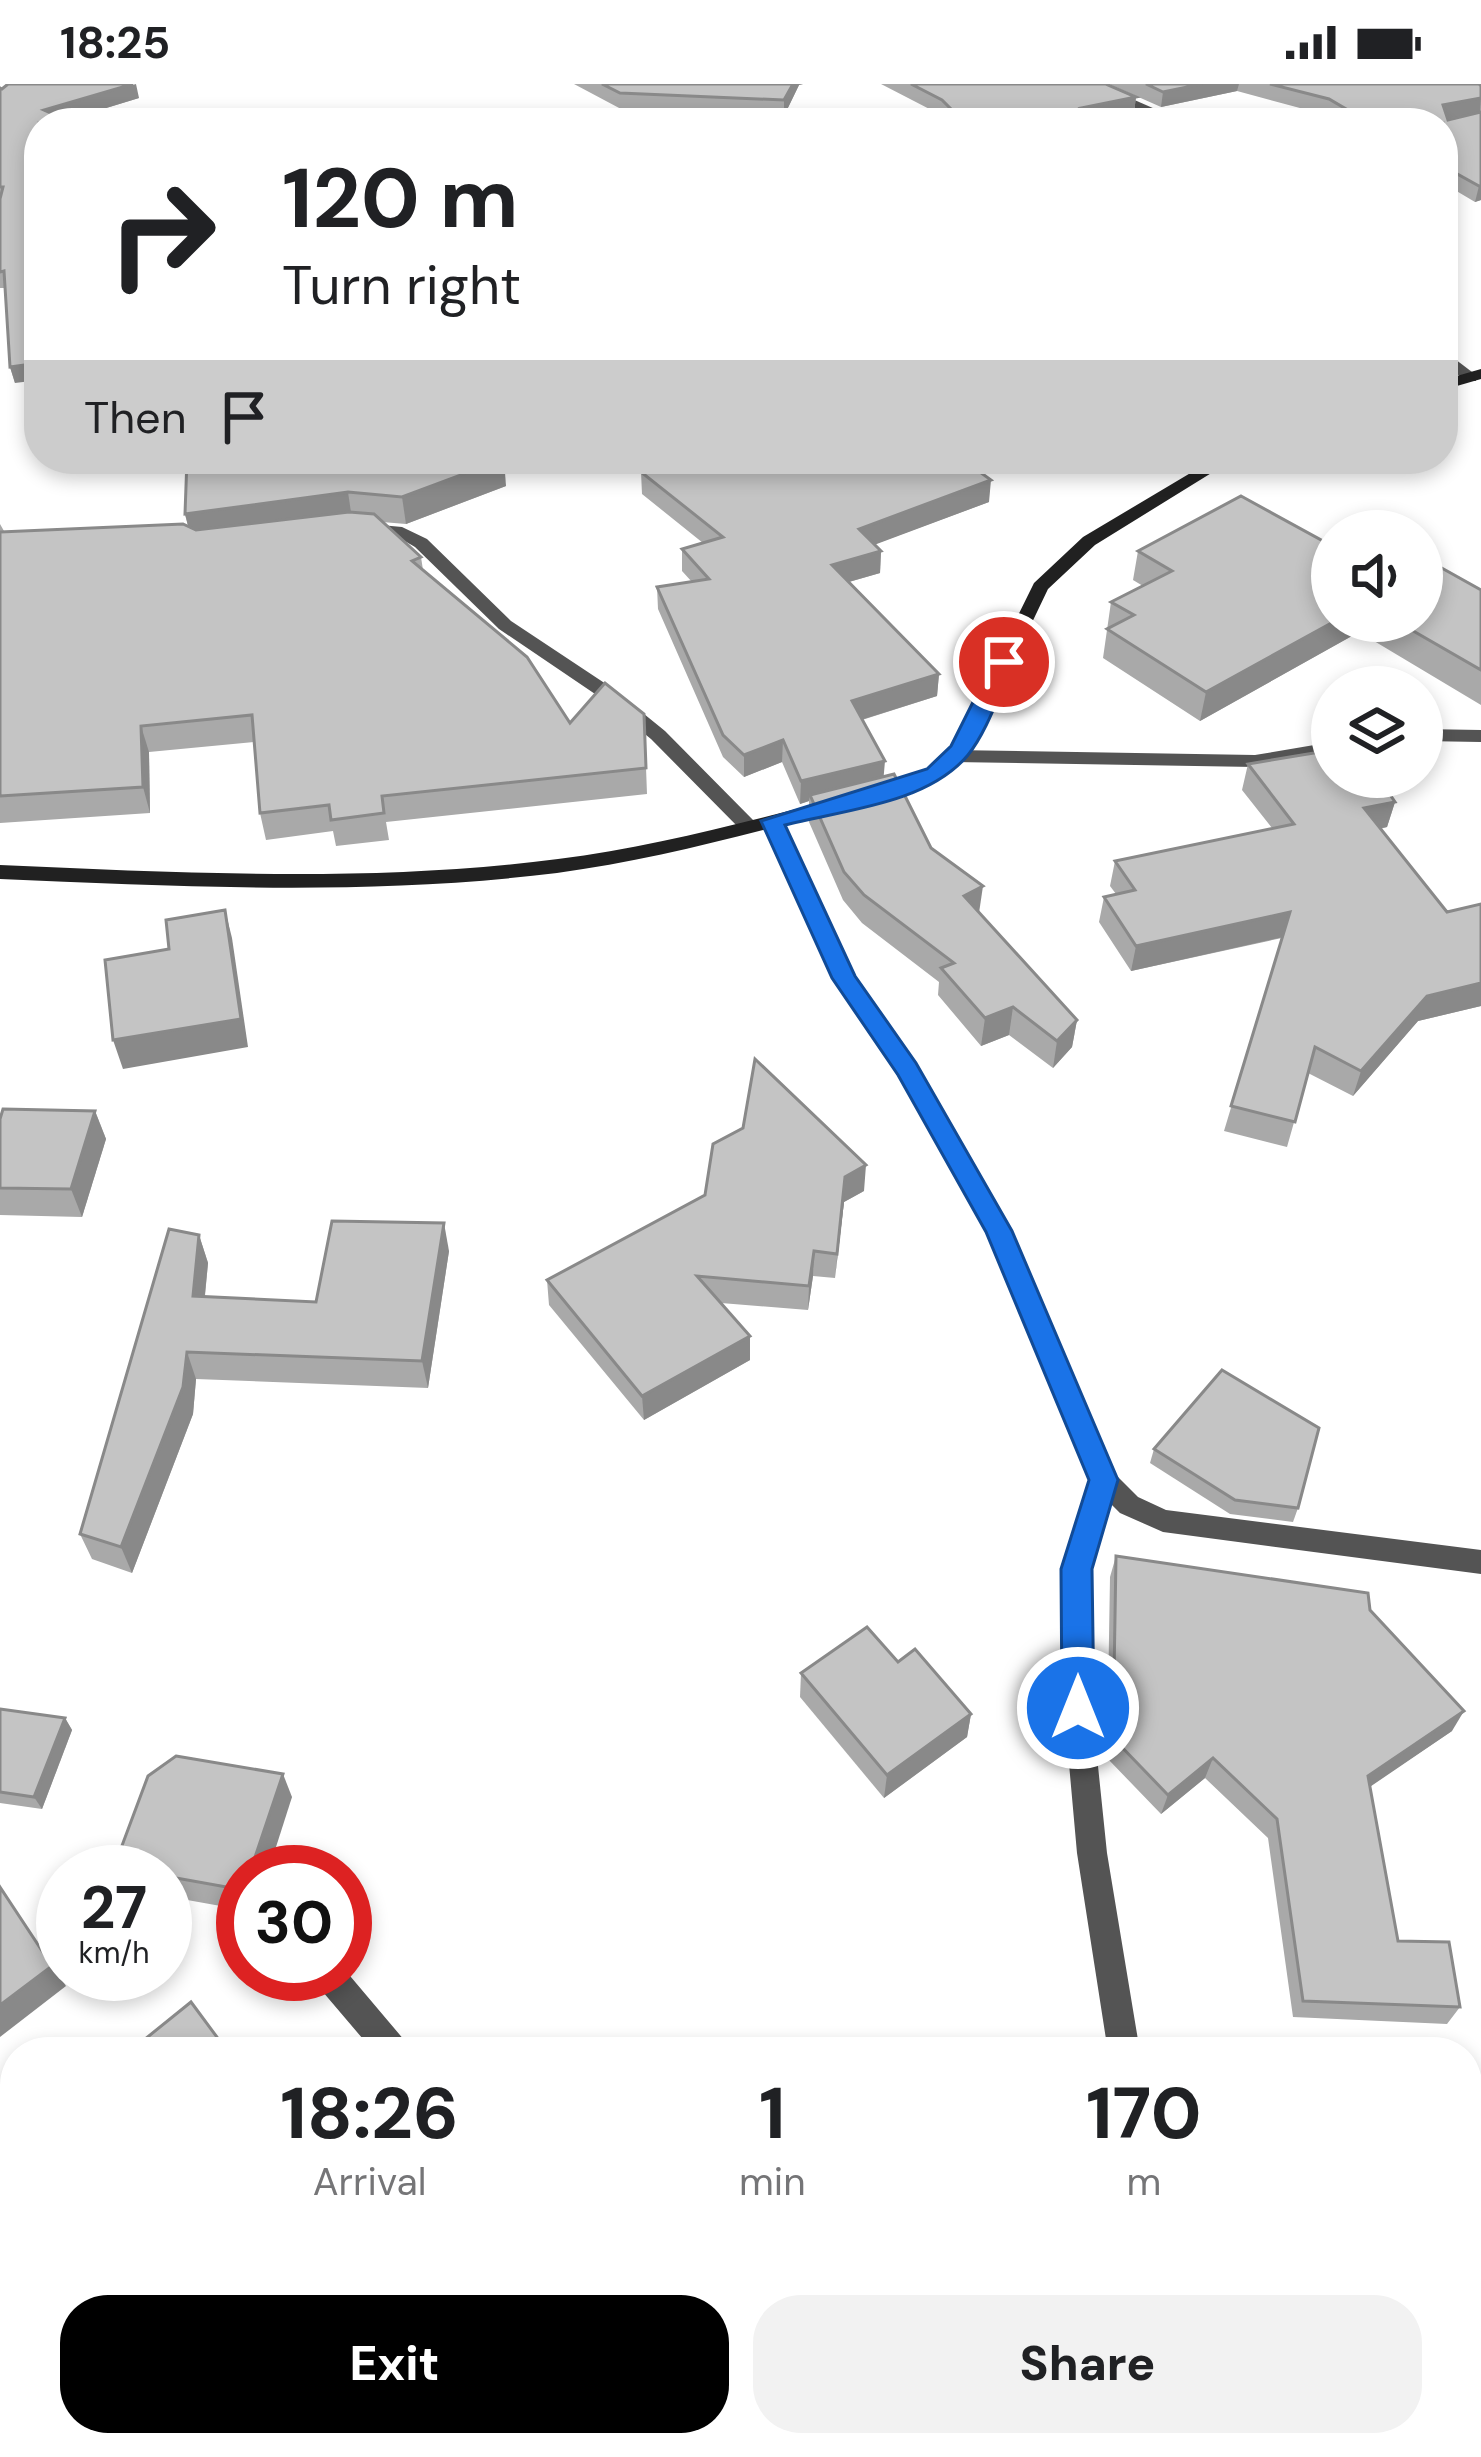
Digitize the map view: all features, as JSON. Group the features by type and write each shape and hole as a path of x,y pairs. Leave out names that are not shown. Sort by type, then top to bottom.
{"street":[{"path":"1087,84 1144,108"},
{"path":"0,872 259,882 441,876 561,865 761,824 894,790 935,773 953,756 988,699 1040,587 1089,541 1201,474"},
{"path":"333,530 402,532 421,543 505,625 605,692 761,824 844,978 907,1070 999,1231 1104,1480 1129,1504 1163,1521 1481,1562"},
{"path":"1443,735 1481,736"},
{"path":"953,756 1255,761 1311,752"},
{"path":"1104,1480 1077,1569 1078,1708 1092,1852 1122,2037"},
{"path":"351,2001 381,2037"}],"building":[{"path":"8,84 133,84 51,108 24,108 24,365 10,367 4,271 0,272 2,89"},
{"path":"602,84 793,84 784,100 620,93"},
{"path":"911,84 1106,84 1136,97 1081,108 950,108"},
{"path":"1146,84 1202,84 1163,92"},
{"path":"1270,84 1481,86 1481,98 1444,108 1344,108 1329,99"},
{"path":"1481,112 1481,186 1458,174 1458,118"},
{"path":"186,474 464,474 402,497 348,492 185,514"},
{"path":"644,474 983,474 991,480 859,529 881,551 832,565 939,674 852,701 885,761 801,781 783,740 744,755 723,735 657,587 709,579 682,549 723,537"},
{"path":"1241,496 1311,534 1311,634 1206,692 1107,629 1134,615 1111,602 1172,571 1138,551"},
{"path":"349,512 374,514 421,557 412,561 527,657 570,723 605,683 644,714 646,768 382,796 384,813 331,820 329,805 260,813 252,715 141,726 143,787 0,796 0,532 183,524 196,530"},
{"path":"1443,569 1481,590 1481,670 1432,642 1443,642"},
{"path":"1311,754 1311,798 1392,798 1395,802 1364,808 1447,912 1481,904 1481,983 1427,996 1361,1071 1315,1047 1295,1122 1231,1106 1290,912 1136,946 1104,897 1135,890 1115,861 1294,824 1248,764"},
{"path":"894,774 931,848 983,886 964,896 1077,1020 1057,1041 1013,1007 985,1018 941,968 954,963 864,895 844,872 810,795"},
{"path":"225,910 241,1019 113,1040 105,960 169,949 166,920"},
{"path":"755,1059 866,1165 845,1177 837,1254 814,1251 809,1286 697,1276 750,1336 642,1396 547,1280 705,1195 713,1144 743,1128"},
{"path":"3,1109 95,1111 71,1189 0,1188"},
{"path":"332,1221 444,1223 422,1361 187,1352 183,1387 121,1547 80,1534 169,1229 199,1235 193,1296 316,1302"},
{"path":"1222,1370 1319,1428 1298,1508 1235,1500 1154,1449"},
{"path":"1116,1556 1368,1593 1370,1610 1464,1711 1368,1776 1398,1941 1449,1942 1460,2007 1303,2001 1277,1819 1213,1758 1168,1795 1113,1738"},
{"path":"867,1627 898,1662 915,1649 971,1714 887,1775 801,1673"},
{"path":"0,1709 65,1718 34,1797 0,1792"},
{"path":"176,1756 283,1774 259,1845 216,1845 216,1885 192,1881 192,1845 122,1845 148,1776"},
{"path":"0,1887 36,1942 36,1978 0,2005"},
{"path":"191,2002 217,2037 148,2037"}],"route":[{"path":"1004,662 961,750 935,773 894,790 772,821 844,978 907,1070 999,1231 1055,1354 1104,1480 1077,1569 1078,1708"}]}
